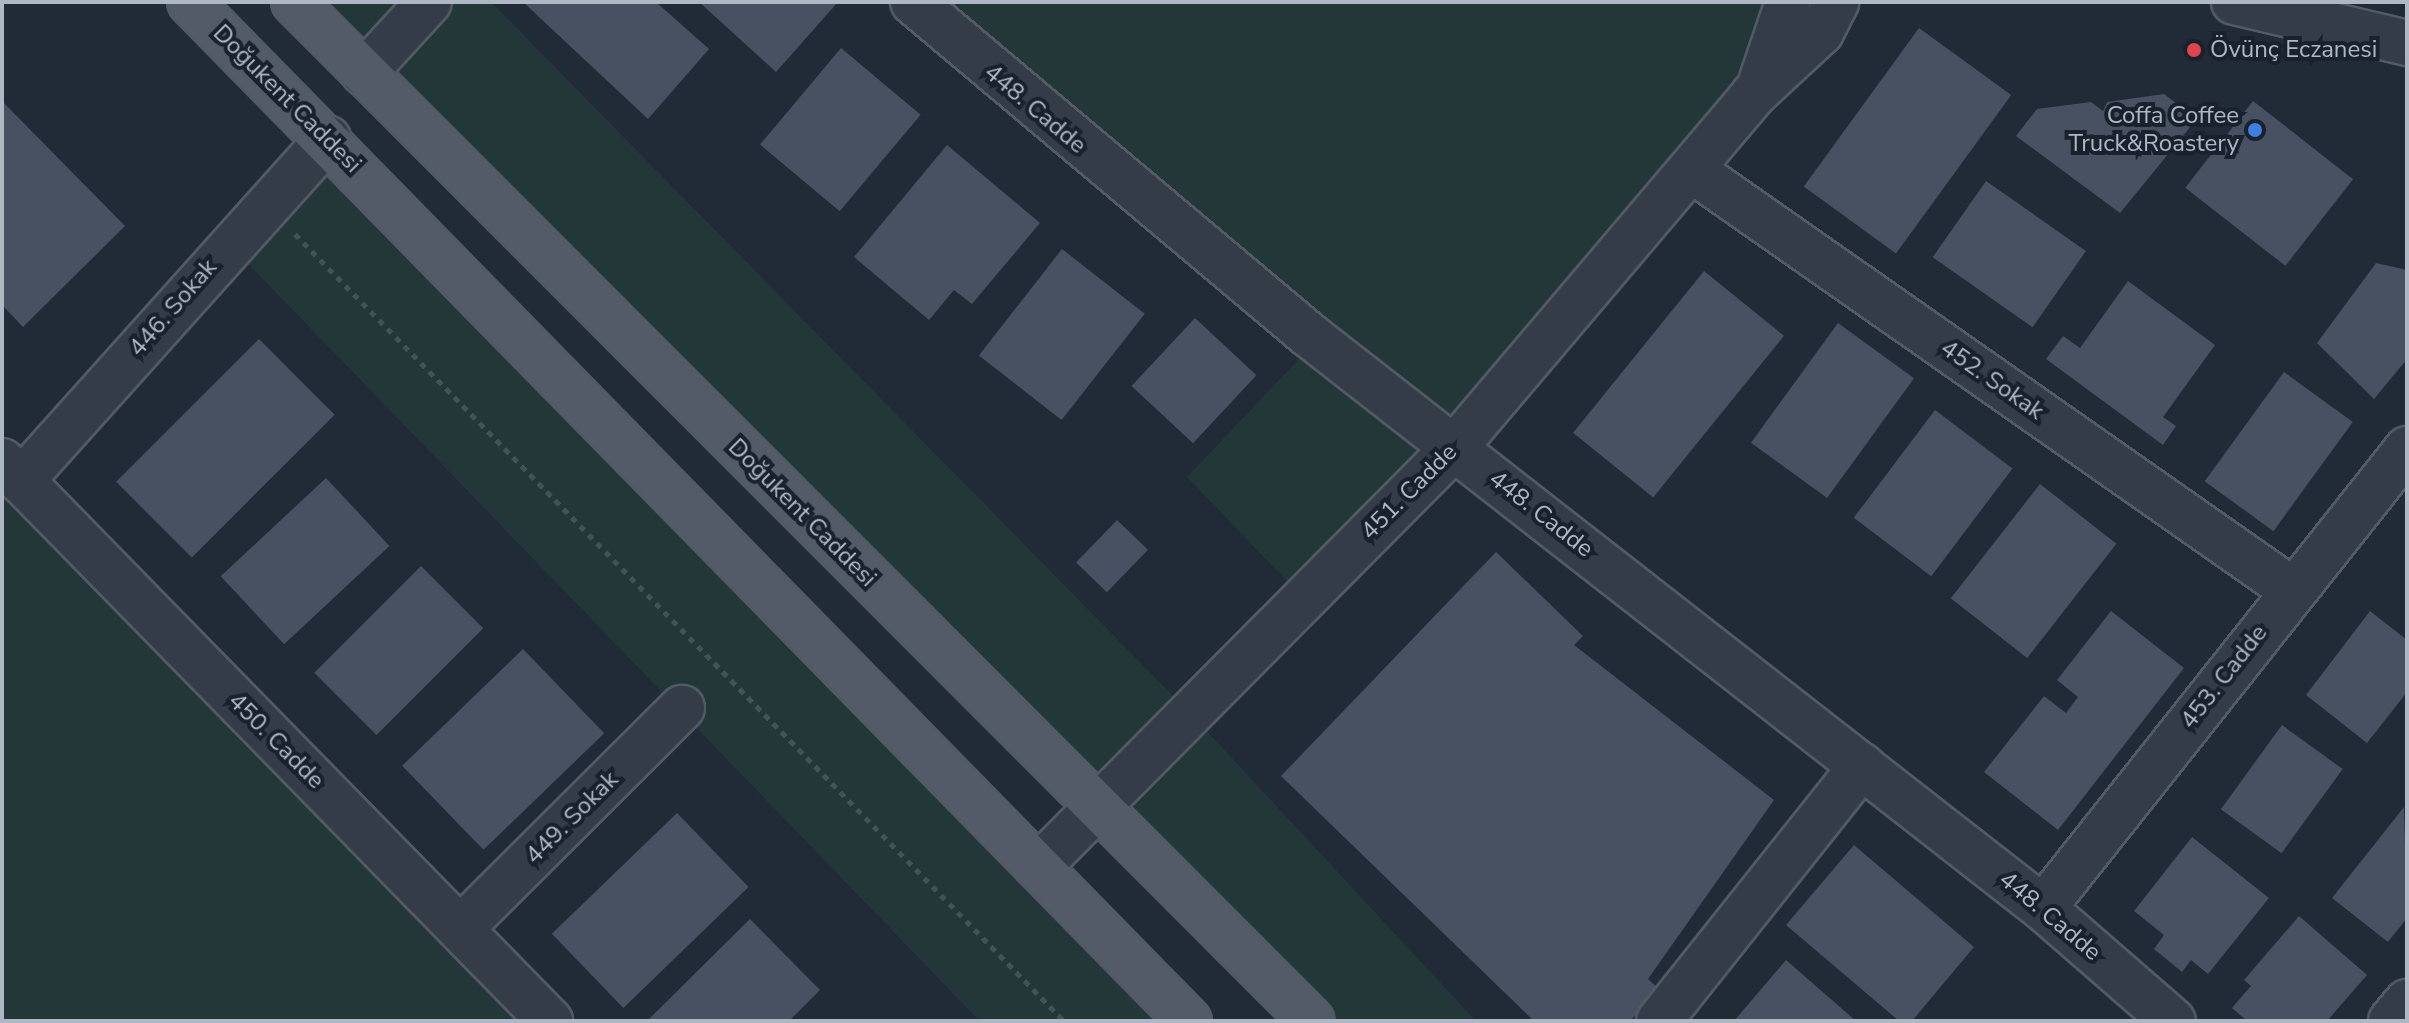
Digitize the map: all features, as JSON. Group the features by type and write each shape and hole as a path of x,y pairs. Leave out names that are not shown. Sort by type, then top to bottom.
{"main road":[{"name":"Doğukent Caddesi","path":"190,2 328,139 1189,1021"},
{"name":"Doğukent Caddesi","path":"294,2 1101,804 1312,1021"}],"street":[{"path":"364,73 429,2"},
{"name":"448. Cadde","path":"913,2 1309,335 2043,908 2173,1021"},
{"path":"1753,95 1773,60 1788,2"},
{"path":"1753,95 1821,32 1836,2"},
{"path":"2234,2 2407,43"},
{"name":"451. Cadde","path":"1039,866 1455,447 1753,95"},
{"name":"446. Sokak","path":"12,471 328,139"},
{"name":"452. Sokak","path":"1692,170 2292,590"},
{"name":"453. Cadde","path":"2043,908 2292,590 2407,449"},
{"name":"450. Cadde","path":"12,471 550,1021"},
{"name":"449. Sokak","path":"461,928 682,708"},
{"path":"1659,1021 1862,766"},
{"path":"2391,1021 2407,1002"}],"path":[{"path":"266,205 1064,1021"}],"green space":[{"path":"294,2 491,2 1191,714 1476,1021 1312,1021"},
{"path":"913,2 1788,2 1783,28 1304,599 1187,477 1313,344"},
{"path":"328,139 1180,1021 980,1021 224,239"},
{"path":"2,461 550,1021 2,1021"}],"building":[{"path":"523,2 656,2 709,49 648,119"},
{"path":"699,2 838,2 776,72"},
{"path":"1919,28 2011,95 1896,254 1804,187"},
{"path":"841,48 921,115 840,211 760,145"},
{"path":"2164,94 2188,112 2191,126 2120,213 2016,136 2037,109 2091,102 2103,111 2107,102"},
{"path":"2,101 125,226 23,327 2,305"},
{"path":"2253,101 2353,179 2285,266 2185,188"},
{"path":"947,145 1040,223 972,304 954,290 929,320 854,257"},
{"path":"1986,181 2086,251 2033,327 1933,257"},
{"path":"1062,249 1145,314 1062,420 979,355"},
{"path":"2376,263 2407,270 2407,359 2374,399 2317,343"},
{"path":"1704,271 1784,336 1653,497 1573,433"},
{"path":"2128,281 2215,345 2163,417 2176,426 2163,445 2046,359 2063,336 2080,348"},
{"path":"1195,318 1256,375 1193,443 1132,386"},
{"path":"1838,323 1914,378 1827,498 1751,443"},
{"path":"259,339 335,415 192,557 116,482"},
{"path":"2284,372 2353,422 2273,531 2205,481"},
{"path":"1935,410 2012,468 1931,576 1854,518"},
{"path":"326,478 389,546 284,644 221,576"},
{"path":"2040,484 2116,544 2027,658 1951,598"},
{"path":"1117,520 1148,550 1107,592 1076,562"},
{"path":"1496,552 1583,636 1574,645 1774,800 1648,979 1660,990 1630,1021 1534,1021 1281,776"},
{"path":"421,566 483,628 376,735 314,673"},
{"path":"2111,611 2184,668 2058,830 1984,772 2044,696 2066,713 2078,697 2057,680"},
{"path":"2370,611 2407,640 2407,692 2367,743 2306,695"},
{"path":"523,649 604,733 483,850 402,766"},
{"path":"2282,725 2343,769 2282,853 2221,809"},
{"path":"2404,807 2407,918 2388,942 2332,898"},
{"path":"677,813 749,887 623,1008 552,934"},
{"path":"2192,837 2269,898 2208,974 2191,960 2182,972 2154,949 2164,935 2134,911"},
{"path":"1854,845 1974,947 1912,1021 1899,1021 1786,925"},
{"path":"2299,916 2367,975 2327,1021 2247,1021 2232,1008 2251,986 2244,980"},
{"path":"750,919 820,990 789,1021 647,1021"},
{"path":"1786,960 1856,1021 1734,1021"}],"place":[{"name":"Övünç Eczanesi","path":"2194,50"},
{"name":"Coffa Coffee Truck&Roastery","path":"2255,130"}]}
